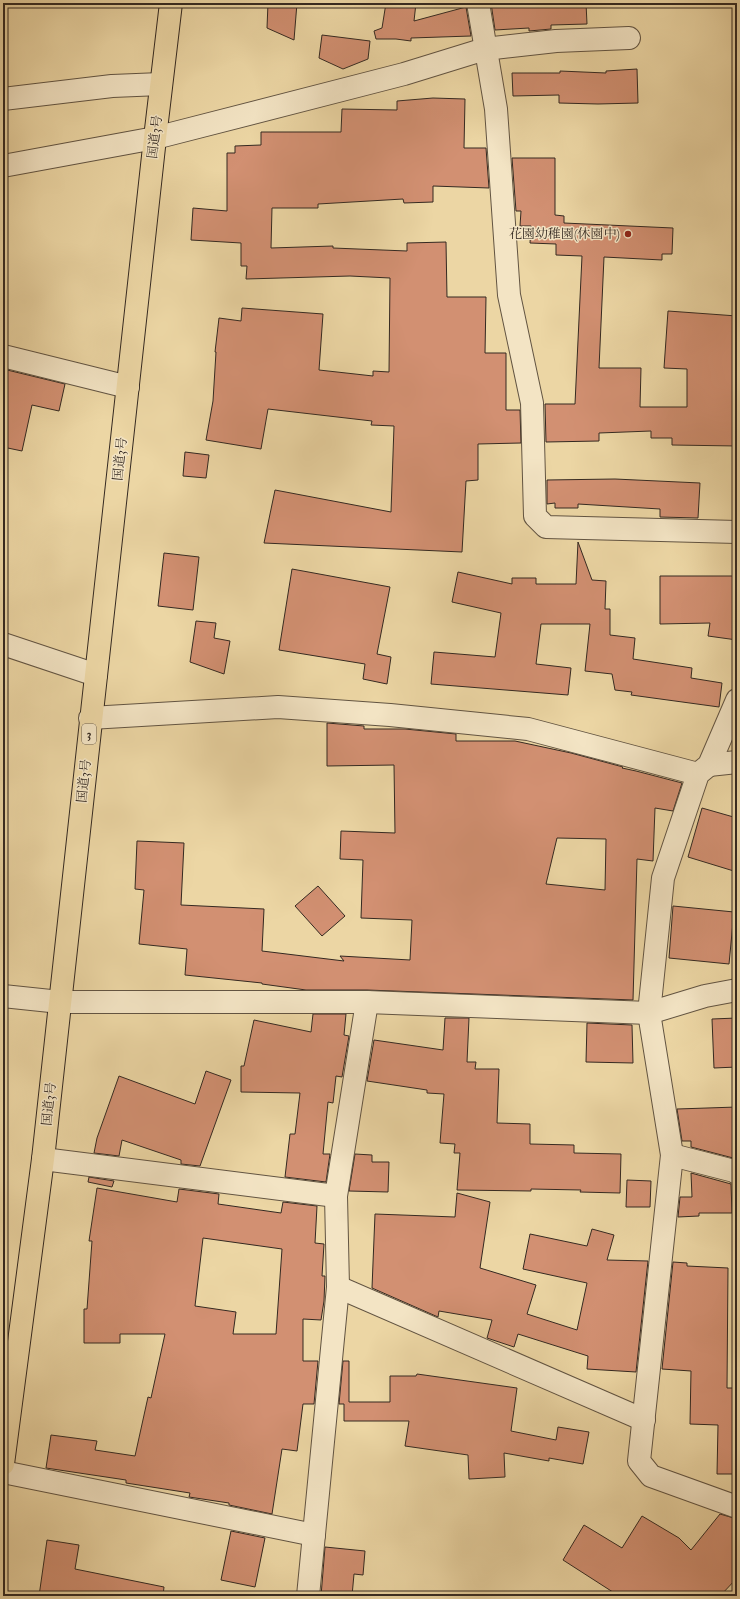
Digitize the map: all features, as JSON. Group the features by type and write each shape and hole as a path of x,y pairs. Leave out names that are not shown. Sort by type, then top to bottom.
{"highway":[{"name":"国道3号","path":"3,1464 43,1159 90,718 171,3"}],"street":[{"path":"478,3 496,109 509,295 532,403 535,516 546,527 737,532"},
{"path":"3,166 155,138 404,74 485,49 556,41 629,38"},
{"path":"3,99 112,86 161,84"},
{"path":"3,356 128,387"},
{"path":"3,644 96,675"},
{"path":"737,700 704,769 663,878 649,1013 672,1155 639,1462 652,1476 737,1507"},
{"path":"90,718 278,707 390,715 528,729 704,769 737,762"},
{"path":"3,996 60,1002 366,1002 649,1013 705,996 737,990"},
{"path":"308,1596 338,1287 336,1196 366,1002"},
{"path":"672,1155 737,1173"},
{"path":"43,1159 336,1196"},
{"path":"338,1287 644,1420"},
{"path":"3,1472 314,1535"}],"building":[{"path":"268,3 297,3 294,40 267,28"},
{"path":"386,3 416,3 414,21 466,7 471,36 411,38 411,41 376,39 374,31 382,28"},
{"path":"491,3 586,3 587,24 551,25 551,29 529,31 529,28 495,30"},
{"path":"322,35 370,41 368,59 343,69 319,58"},
{"path":"637,69 638,103 559,103 559,95 513,96 512,73 560,73 560,71 606,73 606,71"},
{"path":"433,98 465,99 464,148 486,148 489,188 433,186 433,202 404,203 403,199 318,204 318,208 272,208 271,248 333,246 333,248 407,251 407,243 446,242 447,297 486,297 485,353 506,353 506,410 520,410 521,443 478,444 478,480 466,481 462,552 264,543 275,490 391,512 394,426 371,425 372,421 268,409 261,449 206,440 213,401 215,352 219,318 241,321 242,308 323,314 319,370 373,376 373,371 389,372 390,278 350,276 246,279 247,266 241,266 241,243 191,240 193,208 227,211 227,153 235,153 235,146 261,145 261,132 341,132 342,109 397,110 397,101"},
{"path":"512,158 555,158 555,215 564,216 564,223 673,228 672,254 662,254 662,260 604,257 599,368 641,368 640,407 687,407 687,369 664,368 668,311 737,316 737,446 672,445 672,438 651,438 651,431 599,433 599,441 546,442 545,404 575,404 582,256 556,255 556,244 530,243 531,226 520,226 521,211 516,211"},
{"path":"3,369 65,384 59,411 32,405 22,451 3,447"},
{"path":"185,452 209,455 206,478 183,476"},
{"path":"615,479 700,483 698,518 660,517 660,509 578,504 578,508 555,508 555,503 547,504 547,480"},
{"path":"578,542 592,580 606,581 605,609 610,609 610,635 635,638 633,659 692,668 691,678 722,683 719,707 631,695 632,692 615,690 612,674 585,671 590,624 541,624 536,664 571,668 568,695 431,684 434,652 495,657 501,613 452,602 458,572 512,584 512,578 536,578 536,584 576,584"},
{"path":"164,553 199,557 193,610 158,606"},
{"path":"292,569 390,587 377,654 391,657 387,684 363,679 365,664 279,650"},
{"path":"660,576 737,576 737,640 708,636 710,623 660,624"},
{"path":"196,621 216,623 214,638 230,641 224,674 190,662"},
{"path":"327,723 364,726 364,729 405,729 456,734 456,741 515,741 571,753 682,783 673,811 655,808 653,861 637,859 633,1000 367,990 306,990 262,983 185,975 187,949 139,944 144,890 135,889 137,841 184,843 181,905 264,909 262,951 344,961 340,956 410,960 412,920 361,918 363,860 340,859 341,831 395,833 394,765 327,766","holes":["557,838 606,839 605,890 546,884"]},
{"path":"702,808 737,818 737,872 688,857"},
{"path":"318,886 345,916 322,936 295,906"},
{"path":"673,906 734,912 729,964 669,958"},
{"path":"313,1014 346,1014 344,1035 349,1036 342,1077 336,1076 333,1103 328,1102 323,1154 330,1154 326,1182 285,1177 290,1134 295,1134 300,1093 241,1092 241,1066 244,1066 254,1020 311,1032"},
{"path":"445,1018 469,1018 467,1062 476,1062 475,1069 499,1069 497,1123 530,1124 530,1144 574,1145 574,1153 621,1154 620,1193 580,1192 581,1190 531,1189 531,1191 457,1190 460,1153 454,1153 455,1144 440,1143 444,1094 427,1093 427,1090 367,1081 374,1040 443,1050"},
{"path":"737,1018 737,1067 714,1068 712,1019"},
{"path":"587,1023 632,1025 633,1063 586,1062"},
{"path":"206,1071 231,1080 200,1166 181,1164 181,1160 122,1140 119,1156 94,1153 97,1138 119,1076 195,1104"},
{"path":"737,1107 737,1159 691,1147 691,1141 682,1141 677,1109"},
{"path":"355,1154 372,1155 372,1162 389,1162 388,1192 349,1191"},
{"path":"691,1173 731,1184 732,1213 699,1213 699,1216 678,1217 680,1197 692,1197"},
{"path":"89,1177 114,1181 112,1187 88,1182"},
{"path":"627,1180 651,1181 650,1207 626,1207"},
{"path":"97,1188 177,1202 179,1189 219,1194 218,1204 281,1213 283,1202 317,1206 315,1243 324,1244 322,1276 325,1276 324,1301 321,1320 303,1319 303,1361 318,1361 314,1404 303,1404 297,1451 282,1449 272,1514 229,1505 229,1503 189,1497 190,1493 126,1483 126,1480 46,1468 51,1435 97,1441 95,1450 135,1456 148,1397 151,1398 165,1334 120,1334 120,1343 84,1343 84,1309 87,1309 92,1241 89,1241","holes":["203,1238 282,1249 276,1334 233,1334 236,1312 195,1306"]},
{"path":"457,1193 490,1202 480,1268 536,1285 527,1314 577,1330 587,1283 523,1269 530,1234 587,1246 592,1229 614,1235 607,1260 648,1261 636,1372 587,1369 588,1356 518,1334 514,1347 487,1338 492,1320 439,1311 438,1317 372,1288 375,1214 455,1217"},
{"path":"673,1262 687,1263 687,1266 728,1268 727,1388 737,1388 737,1474 717,1474 718,1425 690,1424 691,1371 662,1369"},
{"path":"343,1361 349,1361 349,1402 390,1402 390,1376 416,1376 417,1374 517,1388 511,1431 556,1440 558,1427 589,1432 583,1464 549,1458 549,1461 504,1453 505,1477 469,1479 468,1455 405,1446 409,1421 344,1421 344,1404 339,1404"},
{"path":"720,1514 737,1519 737,1578 720,1596 619,1596 563,1560 584,1525 622,1548 642,1516 679,1538 691,1550"},
{"path":"231,1531 265,1538 255,1587 221,1580"},
{"path":"47,1540 79,1545 75,1569 164,1587 163,1596 39,1596"},
{"path":"325,1547 365,1551 363,1575 354,1574 352,1596 321,1596"}],"place":[{"name":"花園幼稚園(休園中)","path":"628,234"}]}
